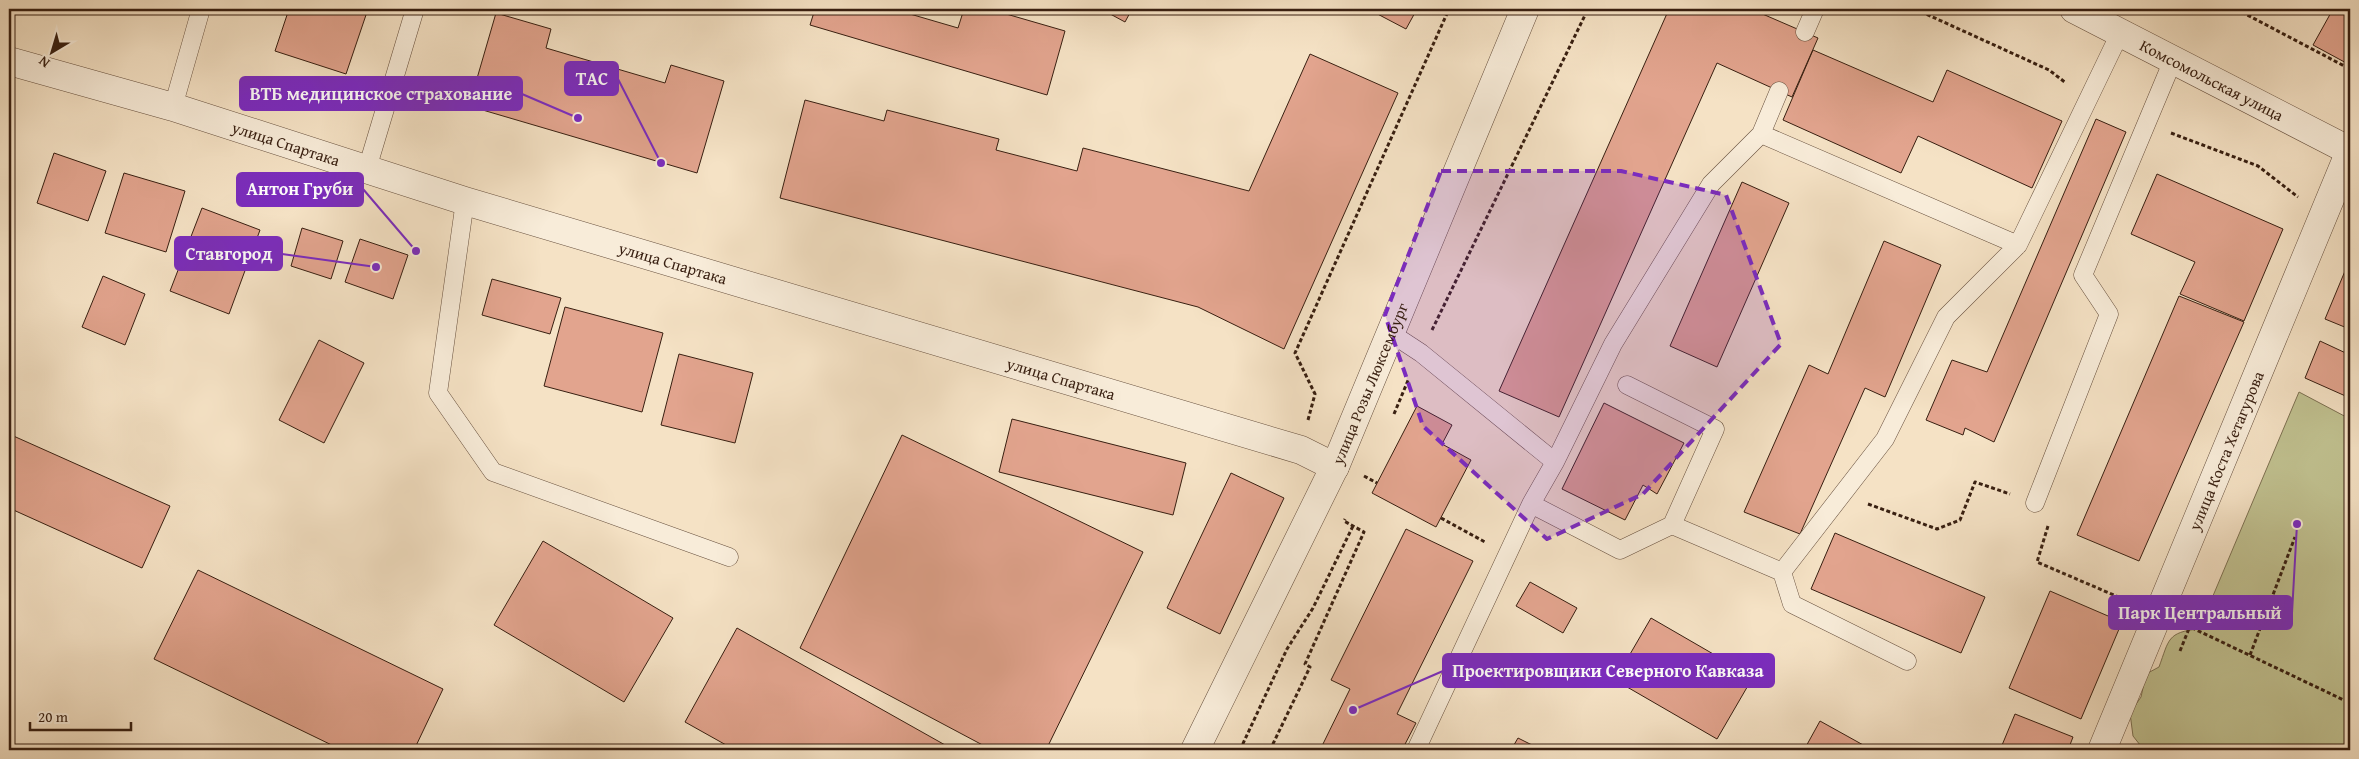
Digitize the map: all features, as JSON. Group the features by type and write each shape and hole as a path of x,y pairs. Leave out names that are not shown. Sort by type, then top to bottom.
{"street":[{"name":"улица Розы Люксембург","path":"1195,750 1335,467 1392,334 1525,9"},
{"name":"Комсомольская улица","path":"2074,9 2350,151"},
{"name":"улица Спартака","path":"9,61 173,107 465,201 1301,450 1335,467"},
{"name":"улица Коста Хетагурова","path":"2102,750 2350,151"}],"lane":[{"path":"173,107 201,9"},
{"path":"367,169 415,9"},
{"path":"1804,32 1815,9"},
{"path":"1782,572 1885,439 1946,317 2018,245 2120,33"},
{"path":"2035,503 2109,314 2084,276 2173,60"},
{"path":"1416,750 1531,504 1555,462 1613,344 1711,184 1761,134 1779,91"},
{"path":"1761,134 2018,245"},
{"path":"465,201 438,393 492,472 729,557"},
{"path":"1392,334 1421,353 1555,462"},
{"path":"1531,504 1620,550 1672,526 1715,429 1627,385"},
{"path":"1672,526 1782,572 1792,604 1907,661"}],"path":[{"path":"1301,450 1314,394 1295,353 1449,9"},
{"path":"1393,415 1421,353 1588,9"},
{"path":"2236,9 2350,69"},
{"path":"1362,486 1370,468"},
{"path":"1842,494 1937,530 1960,520 1975,482 2035,503 2048,523 2037,562 2158,615 2198,629 2350,703"},
{"path":"1441,518 1508,554"},
{"path":"1270,750 1310,667 1305,664 1364,532 1344,521"},
{"path":"1240,750 1287,649 1313,608 1353,526"},
{"path":"2250,655 2294,537"}],"highlighted area":[{"path":"1441,171 1621,171 1726,195 1781,344 1643,494 1547,539 1423,426 1385,315"}],"green space":[{"path":"2299,392 2350,419 2350,750 2144,750 2133,736 2130,713 2141,697 2146,674 2159,667 2168,644 2175,635 2199,629"}],"building":[{"path":"289,9 368,9 346,74 275,51"},
{"path":"815,9 893,9 958,28 964,9 989,9 1065,31 1047,95 810,25"},
{"path":"1101,9 1132,9 1125,22"},
{"path":"1368,9 1417,9 1406,29"},
{"path":"1669,9 1751,9 1818,38 1792,97 1717,63 1559,417 1499,391"},
{"path":"2333,9 2350,9 2350,65 2313,45"},
{"path":"496,13 551,29 546,48 665,83 671,65 724,81 697,173 469,106"},
{"path":"1813,50 1933,102 1947,70 2062,121 2032,188 1918,136 1901,173 1783,120"},
{"path":"1310,54 1398,93 1284,349 1198,307 780,198 805,100 884,121 887,110 999,139 996,150 1077,171 1083,148 1249,191"},
{"path":"2096,119 2126,132 1994,442 1965,428 1963,435 1926,420 1952,360 1987,372"},
{"path":"54,153 106,171 88,221 37,203"},
{"path":"124,173 185,191 166,252 105,233"},
{"path":"2157,174 2283,229 2244,321 2180,294 2195,262 2131,234"},
{"path":"1742,182 1789,203 1717,367 1670,346"},
{"path":"202,208 260,230 229,314 170,291"},
{"path":"302,228 343,241 331,279 291,266"},
{"path":"360,239 408,255 393,299 345,282"},
{"path":"1884,241 1941,265 1885,397 1865,388 1800,534 1744,512 1809,365 1828,374"},
{"path":"2350,259 2350,319 2347,328 2325,319"},
{"path":"103,276 145,294 125,345 82,327"},
{"path":"492,279 561,298 550,334 482,315"},
{"path":"2179,296 2244,322 2139,561 2077,535"},
{"path":"565,307 663,333 642,412 544,386"},
{"path":"319,340 364,363 324,443 279,420"},
{"path":"2320,341 2350,355 2350,398 2305,378"},
{"path":"679,354 753,373 735,443 661,425"},
{"path":"1604,403 1684,443 1657,494 1643,485 1625,520 1562,489"},
{"path":"1417,406 1452,425 1442,444 1471,460 1436,527 1372,493"},
{"path":"1012,419 1186,463 1173,515 999,472"},
{"path":"9,434 170,506 142,568 9,508"},
{"path":"902,435 1143,552 1046,750 992,750 800,648"},
{"path":"1231,473 1284,498 1220,634 1167,608"},
{"path":"1406,529 1473,561 1397,714 1416,723 1402,750 1320,750 1350,689 1331,680"},
{"path":"1835,533 1985,597 1961,653 1811,589"},
{"path":"543,541 673,618 624,702 494,625"},
{"path":"198,570 443,689 414,750 342,750 154,659"},
{"path":"1530,582 1577,608 1563,633 1516,606"},
{"path":"2050,591 2122,622 2081,719 2009,688"},
{"path":"1651,618 1753,677 1717,739 1615,680"},
{"path":"737,628 954,750 735,750 685,722"},
{"path":"2015,714 2073,737 2068,750 2000,750"},
{"path":"1820,721 1865,746 1872,750 1804,750"},
{"path":"1518,738 1542,750 1511,750"}],"place":[{"name":"ВТБ медицинское страхование","path":"578,118"},
{"name":"ТАС","path":"661,163"},
{"name":"Антон Груби","path":"416,251"},
{"name":"Ставгород","path":"376,267"},
{"name":"Парк Центральный","path":"2297,524"},
{"name":"Проектировщики Северного Кавказа","path":"1353,710"}]}
